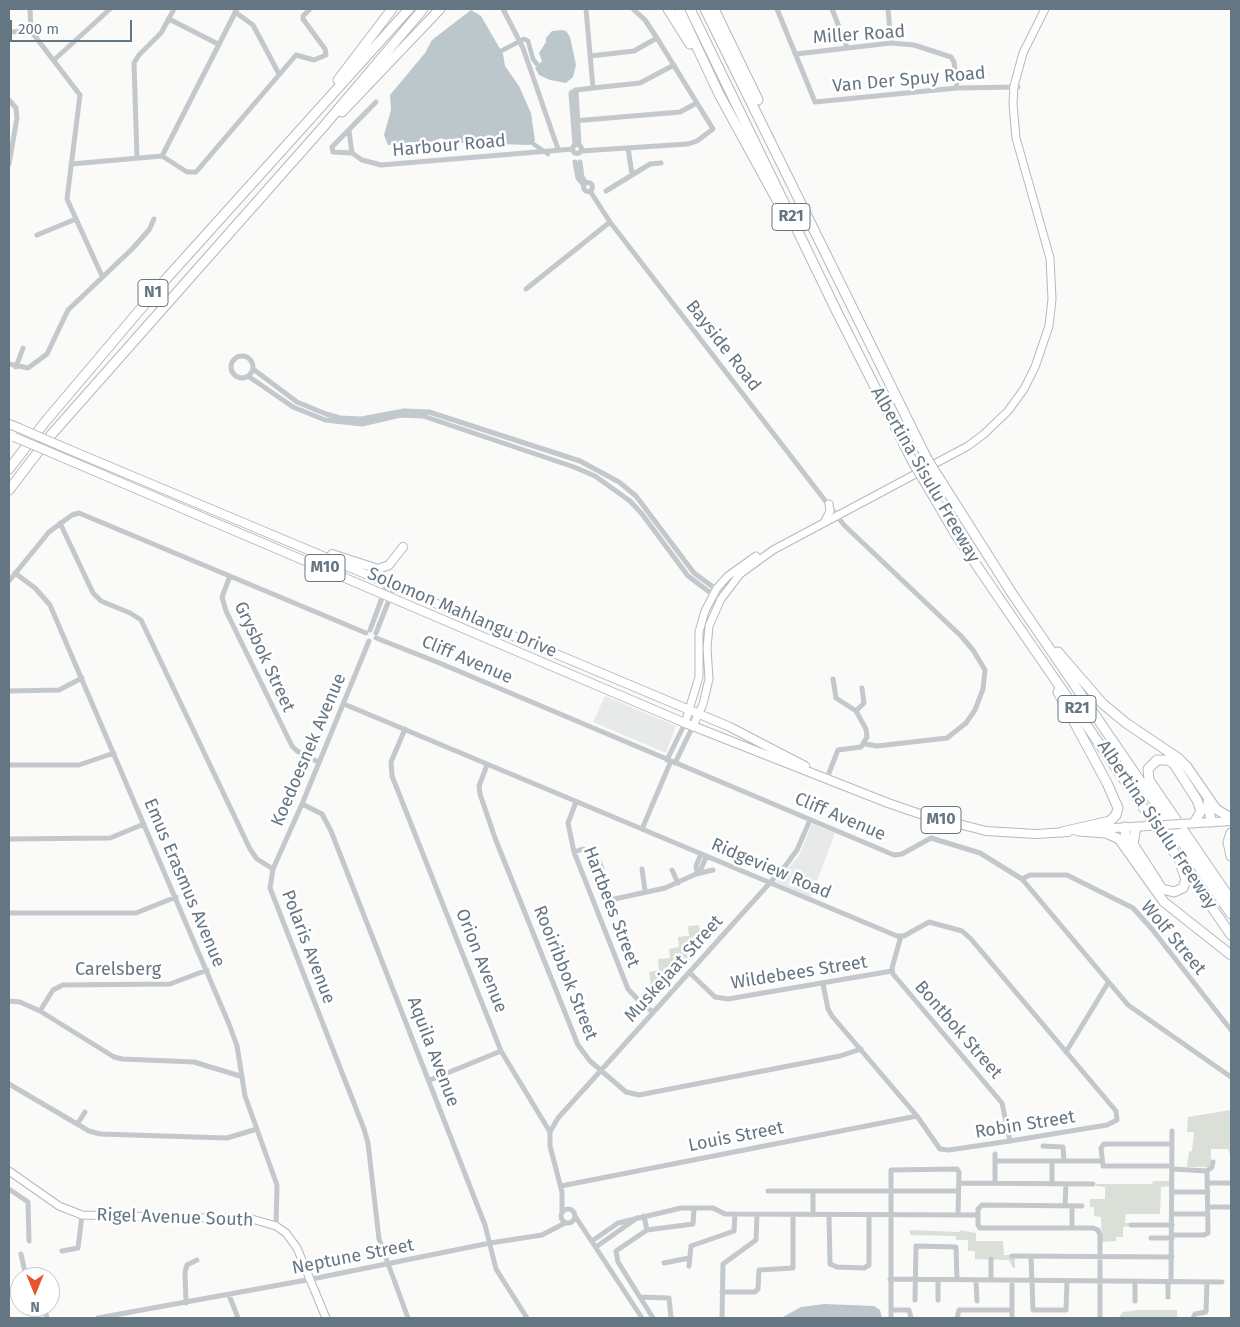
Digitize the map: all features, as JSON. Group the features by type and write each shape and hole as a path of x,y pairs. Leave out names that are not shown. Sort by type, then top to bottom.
{"highway":[{"path":"306,124 393,9"},
{"name":"N1","path":"9,469 45,422 166,279 409,9"},
{"name":"N1","path":"9,490 51,435 423,9"},
{"path":"255,202 440,9"},
{"path":"419,33 447,9"},
{"path":"668,9 719,94 837,312"},
{"path":"680,9 719,94"},
{"name":"Albertina Sisulu Freeway","path":"690,9 837,312 924,482 1001,601 1231,935"},
{"name":"Albertina Sisulu Freeway","path":"705,9 937,476 1013,595 1231,914"},
{"path":"714,9 748,77"},
{"path":"720,9 748,77 852,308"},
{"path":"1013,595 1088,689 1126,723 1178,758 1216,809 1231,819"},
{"path":"1001,601 1063,700 1117,804 1116,815 1110,822 1062,832"},
{"path":"1086,722 1094,738 1181,866 1186,880 1180,891 1170,892 1160,886 1133,844 1137,826"},
{"path":"1194,823 1200,811 1197,800 1174,764 1168,760 1157,760 1148,769 1149,780 1231,900"},
{"path":"1200,786 1211,809 1211,822"},
{"path":"1125,827 1126,846"},
{"path":"1078,831 1114,835 1126,846 1164,902 1231,955"},
{"path":"1231,833 1228,842 1231,856"}],"main road":[{"path":"689,724 689,710 699,678 698,650 700,624 714,593 745,562 773,550 968,446 984,434 1008,410 1028,382 1044,346 1049,326 1052,274 1047,243 1014,121 1016,89 1038,21 1045,9"},
{"name":"Solomon Mahlangu Drive","path":"9,424 758,739 827,778"},
{"name":"Solomon Mahlangu Drive","path":"12,436 689,724 888,803 970,828 1011,833 1078,831 1231,819"},
{"path":"825,522 830,512 829,504"},
{"path":"260,528 378,569 389,565 403,547"},
{"path":"689,724 699,714 709,679 707,648 709,626 722,597 740,574 773,550"},
{"name":"Rigel Avenue South","path":"9,1171 59,1206 82,1215 252,1219 276,1226 297,1248 312,1279 326,1318"}],"street":[{"path":"30,9 30,31 80,96 67,195 102,276"},
{"path":"54,60 110,9"},
{"path":"138,158 134,63 139,55 161,33 174,9"},
{"path":"72,164 162,156 187,172 196,172 279,74 299,55 314,60 324,57 327,53 303,21 303,16 310,9"},
{"path":"503,9 520,43 558,150"},
{"path":"586,9 593,88"},
{"path":"575,121 680,112 697,103 645,20 633,9"},
{"path":"777,9 796,54"},
{"path":"832,9 847,47"},
{"path":"888,9 891,43"},
{"path":"162,156 236,10 252,24 279,74"},
{"path":"169,19 218,44"},
{"path":"9,32 30,31"},
{"path":"590,56 634,51 657,38"},
{"name":"Miller Road","path":"796,54 891,43 914,45 949,55 954,62 957,88"},
{"name":"Van Der Spuy Road","path":"796,54 815,102 957,88 1006,87 1016,89"},
{"path":"577,154 571,94 576,90 640,83 674,65"},
{"path":"9,100 16,108 17,118 9,164"},
{"path":"352,153 349,131 376,102"},
{"name":"Harbour Road","path":"349,131 332,150 333,152 352,153 362,160 381,166 558,150 577,154 691,143 713,131 707,117 697,103"},
{"path":"628,148 632,174"},
{"name":"Bayside Road","path":"577,154 578,178 585,184 592,185 590,191 610,222 844,525 961,636 973,650 985,670 986,676 975,710 966,723 947,738 877,746 865,744 858,748 843,748 838,750 827,778"},
{"path":"606,191 653,163 661,163"},
{"path":"37,235 76,219"},
{"path":"9,364 28,368 47,354 68,310 132,249 149,230 154,219"},
{"path":"526,289 610,222"},
{"path":"16,366 23,348"},
{"path":"240,356 247,357 252,362 253,369 248,376 241,378 233,374 230,366 233,359 240,356"},
{"path":"253,369 297,402 333,416 361,419 404,411 428,412 580,461 619,482 636,496 694,573 714,593"},
{"path":"248,376 293,407 326,420 362,424 401,415 423,416 574,466 608,483 636,508 688,576 722,597"},
{"path":"9,581 46,536 60,523 76,513 85,514 368,632"},
{"name":"Polaris Avenue","path":"60,523 92,593 101,601 130,613 140,620 250,849 257,860 273,870 270,882 272,896 366,1137 378,1235 408,1318"},
{"name":"Emus Erasmus Avenue","path":"15,573 48,601 176,897 237,1046 240,1076 277,1184 276,1226"},
{"name":"Grysbok Street","path":"230,576 222,597 226,611 292,746 297,751 318,762"},
{"path":"387,594 376,636 369,641 368,632 391,584"},
{"name":"Cliff Avenue","path":"368,632 896,855 906,853 928,838 939,839 980,853 1022,879 1108,982 1134,1010 1231,1077"},
{"name":"Koedoesnek Avenue","path":"273,870 369,641"},
{"path":"9,691 58,690 82,678"},
{"path":"833,679 836,698 856,711 866,729 865,744"},
{"path":"856,711 864,703 862,688"},
{"name":"Ridgeview Road","path":"344,704 706,857 901,936"},
{"path":"642,829 689,724"},
{"name":"Orion Avenue","path":"405,729 391,762 392,776 502,1051 550,1132 550,1146 561,1186 564,1219"},
{"path":"9,765 79,765 114,753"},
{"name":"Rooiribbok Street","path":"487,765 479,790 495,838 578,1045 587,1058 629,1094 639,1095 840,1056 861,1049"},
{"name":"Hartbees Street","path":"576,802 568,823 574,852 628,989 642,1004 653,1012"},
{"name":"Aquila Avenue","path":"302,804 322,814 332,831 485,1225 499,1274 527,1318"},
{"name":"Muskejaat Street","path":"550,1132 558,1118 794,856 810,820"},
{"path":"9,839 110,838 144,824"},
{"path":"574,852 583,849 598,853 602,868"},
{"path":"696,873 700,854"},
{"path":"599,884 606,898 610,900 678,884 696,873 701,868 706,857"},
{"path":"642,869 645,891"},
{"path":"672,870 678,884"},
{"path":"696,873 713,870"},
{"name":"Wolf Street","path":"1022,879 1039,875 1067,875 1132,908 1151,928 1231,1030"},
{"path":"9,912 136,913 176,897"},
{"path":"892,971 901,936 929,922 937,923 968,935 1066,1052 1108,982"},
{"name":"Carelsberg","path":"40,1011 53,990 62,985 170,984 206,970"},
{"name":"Wildebees Street","path":"690,973 716,997 724,1000 892,971"},
{"name":"Bontbok Street","path":"892,971 1002,1103 1010,1142"},
{"path":"823,984 828,1009 832,1016 917,1116"},
{"path":"9,1001 20,1002 40,1011 114,1057 122,1060 194,1062 240,1076"},
{"path":"430,1080 502,1051"},
{"name":"Robin Street","path":"917,1116 937,1147 948,1150 1010,1142 1107,1125 1117,1120 1116,1111 1066,1052"},
{"path":"9,1084 96,1133 227,1138 257,1129"},
{"path":"78,1123 85,1112"},
{"name":"Louis Street","path":"561,1186 917,1116"},
{"path":"1168,1297 1172,1257 1172,1131"},
{"path":"1172,1144 1104,1144 1101,1148 1101,1161 1105,1166 1207,1171"},
{"path":"1043,1146 1063,1147 1064,1161"},
{"path":"995,1154 995,1183"},
{"path":"995,1160 1101,1161"},
{"path":"1052,1161 1052,1184"},
{"path":"1151,1238 1207,1234 1207,1171 1213,1162"},
{"path":"891,1318 890,1172 894,1169 956,1169 958,1215"},
{"path":"958,1183 1093,1184"},
{"path":"1208,1183 1231,1183"},
{"path":"1066,1184 1066,1206"},
{"path":"9,1189 28,1202 29,1241"},
{"path":"768,1191 958,1191"},
{"path":"813,1215 814,1192"},
{"path":"1172,1192 1208,1192"},
{"path":"562,1199 585,1230 642,1318"},
{"path":"1082,1206 982,1205 978,1207 978,1216 980,1228 1072,1228 1098,1230 1100,1235 1100,1318"},
{"path":"1072,1206 1072,1228"},
{"path":"1208,1207 1231,1207"},
{"path":"592,1241 618,1223 642,1216 694,1208 713,1208 723,1214 757,1215 978,1216"},
{"path":"653,1318 618,1262 616,1253 618,1249 647,1230 692,1225 694,1221 694,1208"},
{"path":"564,1219 569,1209"},
{"path":"689,1266 692,1245 734,1231 735,1214"},
{"path":"1172,1214 1208,1214"},
{"path":"62,1251 77,1250 82,1215"},
{"path":"722,1318 723,1264 756,1240 757,1215"},
{"path":"722,1292 755,1292 758,1289 759,1270 793,1268 793,1215"},
{"path":"829,1215 830,1264 837,1267 864,1268 869,1265 869,1216"},
{"path":"564,1219 575,1216"},
{"path":"642,1216 647,1230"},
{"path":"596,1247 642,1216"},
{"path":"564,1219 585,1230"},
{"name":"Neptune Street","path":"115,1318 490,1243 542,1235 553,1230 564,1219"},
{"path":"1131,1225 1172,1225"},
{"path":"605,1232 609,1238"},
{"path":"915,1300 916,1246 953,1246 957,1251 957,1280"},
{"path":"21,1254 24,1267"},
{"path":"1012,1256 1172,1257"},
{"path":"1031,1257 1033,1310 1062,1311 1066,1308 1067,1281"},
{"path":"664,1263 689,1258"},
{"path":"991,1259 991,1280"},
{"path":"186,1303 187,1265 197,1260"},
{"path":"890,1279 1222,1282"},
{"path":"938,1280 938,1300"},
{"path":"976,1280 977,1301"},
{"path":"1012,1280 1012,1318"},
{"path":"1135,1281 1135,1301"},
{"path":"1193,1318 1195,1314 1206,1312 1207,1282"},
{"path":"230,1295 238,1318"},
{"path":"640,1297 669,1298 671,1318"},
{"path":"890,1310 909,1310 911,1318"},
{"path":"957,1318 959,1310 1012,1310"},
{"name":"Neptune Street","path":"98,1318 130,1316"}],"shaded area":[{"path":"471,10 481,16 503,54 505,66 519,86 531,113 535,141 529,145 461,143 445,142 442,138 417,146 413,142 388,145 384,135 391,110 390,95 425,53 432,40"},
{"path":"552,31 566,31 570,37 576,65 573,77 566,83 550,80 539,75 535,68 542,61 539,53 546,42 546,38"},
{"path":"605,696 676,726 666,753 593,722"},
{"path":"812,824 835,833 811,897 776,882 799,856"},
{"path":"699,925 702,947 691,949 692,958 681,960 682,969 672,971 673,981 661,983 661,992 652,993 649,972 659,970 658,959 670,958 669,949 679,947 678,937 689,936 688,926"},
{"path":"1231,1110 1231,1158 1228,1149 1211,1149 1211,1165 1209,1167 1187,1167 1189,1152 1192,1151 1194,1132 1187,1132 1188,1117"},
{"path":"1153,1181 1170,1181 1171,1186 1161,1187 1160,1214 1126,1214 1125,1223 1130,1223 1130,1226 1123,1227 1123,1237 1116,1237 1116,1241 1102,1242 1101,1217 1094,1216 1094,1207 1090,1207 1090,1199 1105,1199 1105,1187 1096,1186 1096,1184 1152,1184"},
{"path":"910,1230 960,1232 960,1230 976,1233 976,1241 1003,1241 1004,1255 1012,1255 1015,1259 1015,1268 1013,1268 1009,1260 975,1259 975,1251 968,1251 968,1240 956,1240 956,1236 910,1235"},
{"path":"824,1304 874,1306 880,1310 882,1318 781,1318 801,1307"},
{"path":"1177,1310 1177,1318 1118,1318 1123,1312"}],"waterway":[{"path":"501,51 524,39 528,41 533,59 537,64"},
{"path":"532,143 548,154"}]}
